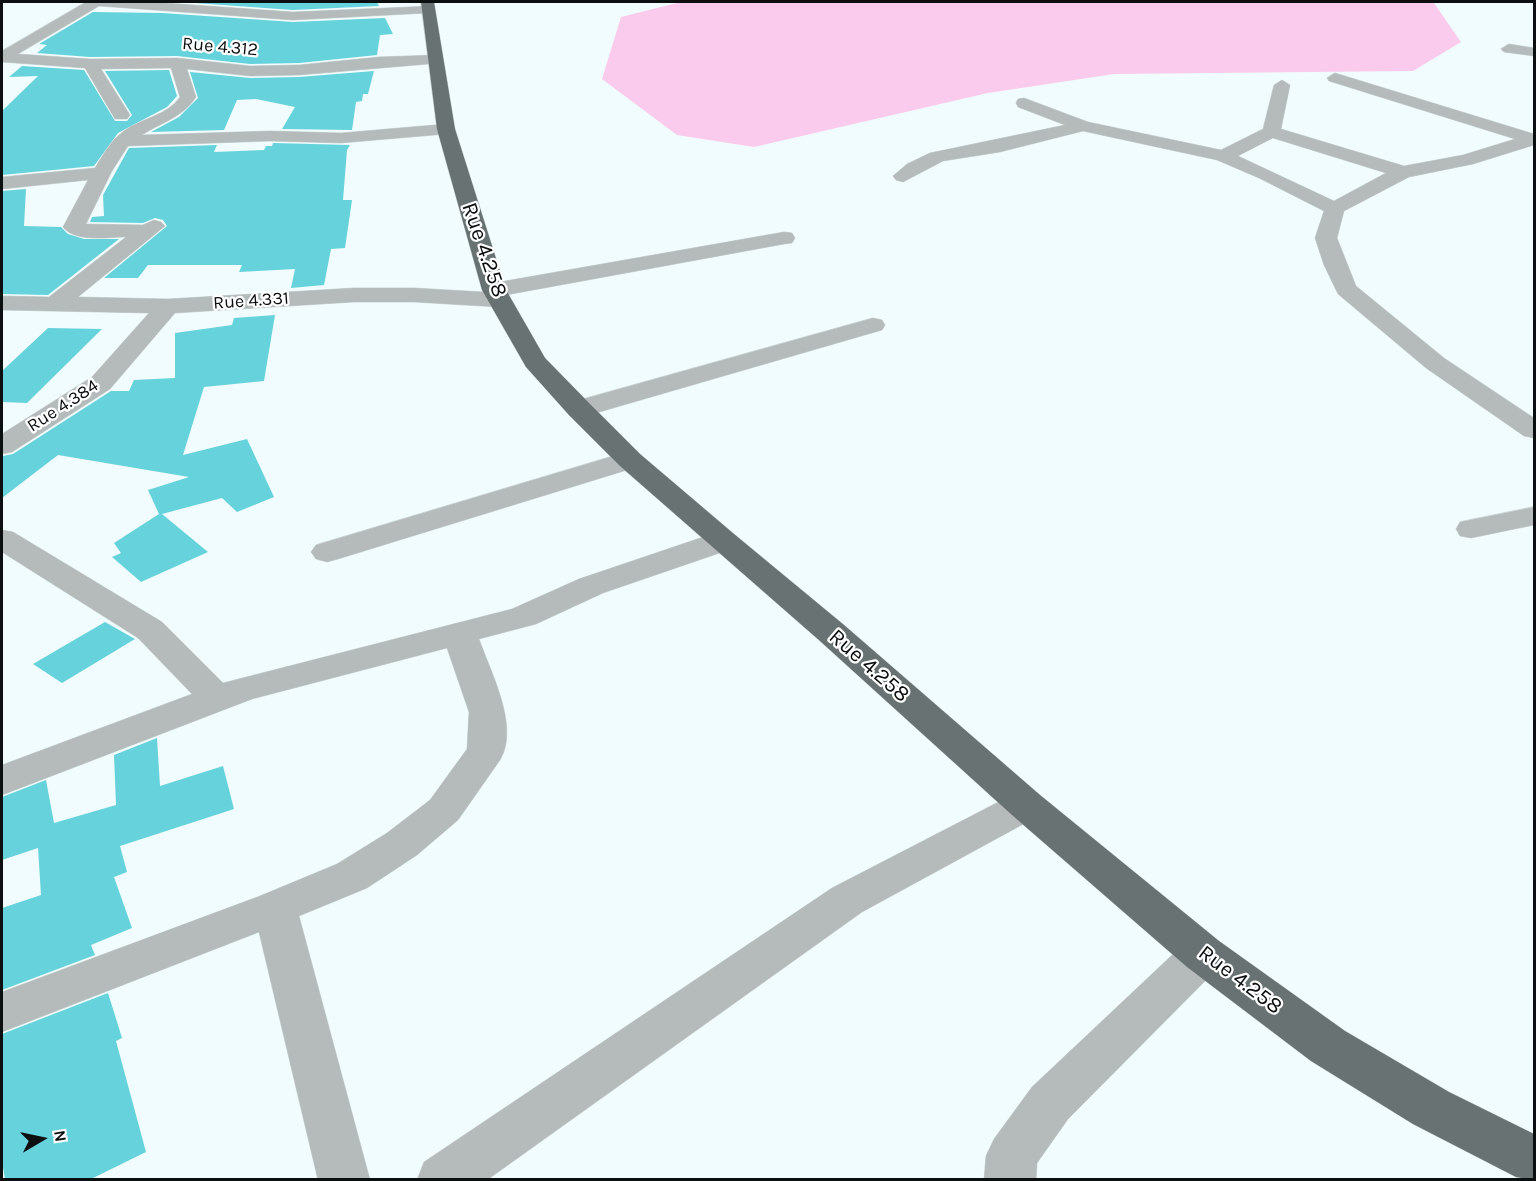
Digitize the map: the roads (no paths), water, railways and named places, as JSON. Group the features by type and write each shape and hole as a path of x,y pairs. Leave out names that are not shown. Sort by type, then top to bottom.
{"highway":[{"name":"Rue 4.258","path":"428,5 446,129 497,295 535,362 579,409 630,460 1026,805 1203,954 1328,1046 1431,1108 1534,1160"}],"street":[{"path":"2,57 95,2"},
{"path":"101,2 142,2 255,13 320,16 428,5"},
{"path":"255,13 269,2"},
{"path":"1509,49 1534,52"},
{"name":"Rue 4.312","path":"2,57 90,64 177,63 250,71 299,70 435,60"},
{"path":"56,303 155,226 87,231 74,228 123,141 138,128 184,106 188,97 177,63"},
{"path":"90,64 122,115"},
{"path":"1335,78 1534,139"},
{"path":"1271,132 1282,85"},
{"path":"1024,103 1083,126 1223,156 1266,174 1307,197 1335,208"},
{"path":"903,176 912,167 946,154 998,147 1083,126"},
{"path":"123,141 270,136 340,138 446,129"},
{"path":"1223,156 1271,132 1403,172"},
{"path":"1534,139 1466,160 1403,172 1335,208 1326,238 1346,289 1435,363 1534,430"},
{"path":"2,183 103,173"},
{"name":"Rue 4.331","path":"2,303 168,306 354,295 497,295 784,238"},
{"name":"Rue 4.384","path":"2,446 101,383 168,306"},
{"path":"579,409 873,325"},
{"path":"327,552 630,460"},
{"path":"1471,529 1534,516"},
{"path":"2,539 150,630 217,698"},
{"path":"2,781 240,690 524,617 591,586 723,541"},
{"path":"2,1012 275,908 352,876 402,844 444,810 486,751 487,711 460,635"},
{"path":"443,1179 847,900 1026,805"},
{"path":"275,908 344,1179"},
{"path":"1010,1179 1012,1156 1050,1103 1203,954"}]}
